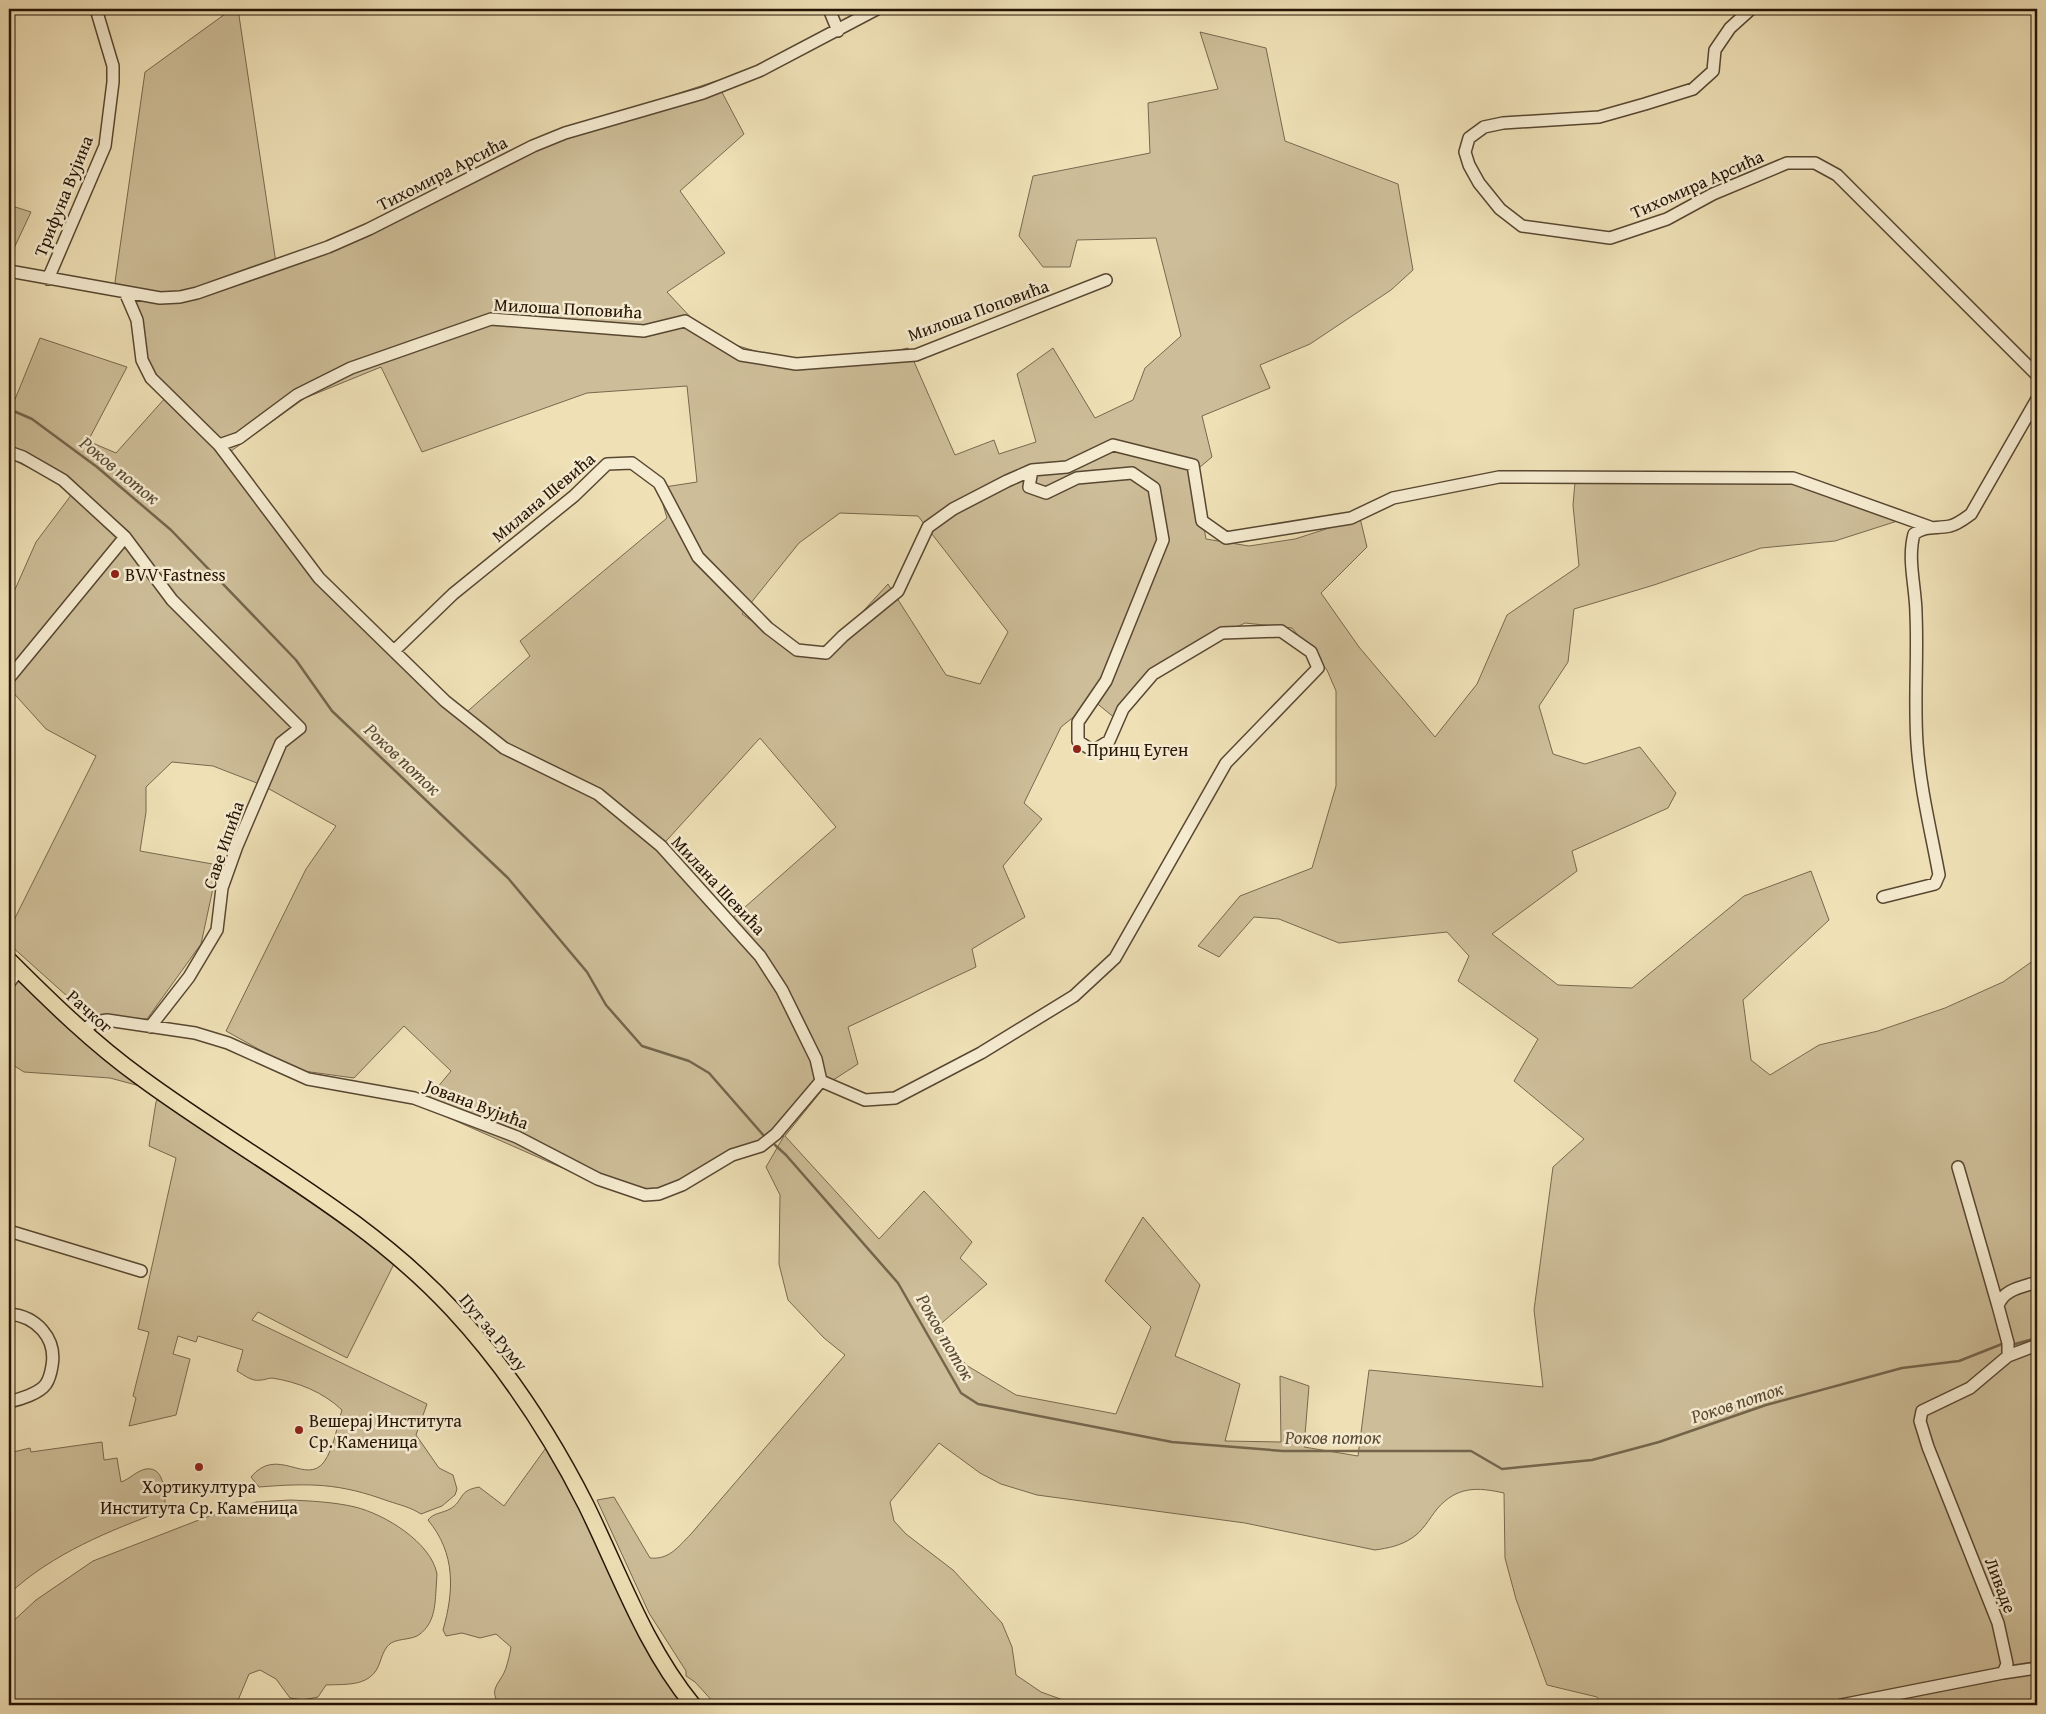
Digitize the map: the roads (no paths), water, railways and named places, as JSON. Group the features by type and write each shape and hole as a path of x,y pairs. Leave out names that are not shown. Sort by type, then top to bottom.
{"main road":[{"name":"Рачког","path":"14,965 83,1030 151,1084"},
{"name":"Пут за Руму","path":"151,1084 351,1220 411,1270 462,1320 512,1383 548,1436 583,1499 648,1635 667,1669 693,1705"}],"street":[{"name":"Трифуна Вујина","path":"48,279 105,146 113,82 112,66 96,9"},
{"path":"830,9 838,31"},
{"name":"Тихомира Арсића","path":"9,271 160,298 180,297 328,247 369,229 533,146 565,133 703,92 776,64 877,9"},
{"name":"Тихомира Арсића","path":"1751,9 1730,28 1715,50 1713,71 1694,89 1599,117 1503,123 1484,128 1469,138 1465,152 1469,165 1479,183 1500,208 1522,226 1610,238 1667,219 1713,194 1787,163 1815,163 1837,175 2037,375"},
{"name":"Милоша Поповића","path":"220,445 240,438 297,395 351,368 491,319 644,331 685,320 741,355 796,364 916,355 1106,280"},
{"path":"125,292 137,320 142,360 151,378 220,445"},
{"path":"1883,897 1935,884 1939,875 1923,790 1917,745 1916,613 1912,559 1914,534 1921,529 1960,523 1971,514 2037,399"},
{"name":"Милана Шевића","path":"220,445 319,578 395,650 445,701 504,748 598,794 661,846 760,956 782,990 816,1060 821,1081"},
{"path":"821,1081 865,1100 895,1098 981,1053 1074,996 1114,958 1226,763 1318,668 1311,652 1281,631 1222,633 1153,674 1123,709 1110,741 1093,751 1078,741 1078,722 1106,681 1163,540 1154,488 1132,472 1077,478 1046,493 1029,487 1032,470 1067,467 1113,445 1193,465 1202,521 1226,538 1351,518 1392,498 1499,477 1793,478 1930,527"},
{"path":"9,452 23,457 63,480 125,536 9,678"},
{"name":"Милана Шевића","path":"395,650 453,594 574,496 607,464 632,463 659,483 698,557 768,628 797,650 826,652 842,636 898,591 928,527 953,509 1032,470"},
{"name":"Саве Ипића","path":"125,536 172,600 300,728 282,743 237,846 222,888 216,930 189,977 150,1027"},
{"path":"9,983 14,965"},
{"name":"Јована Вујића","path":"83,1030 95,1022 107,1020 195,1033 228,1044 308,1079 414,1098 517,1137 598,1179 645,1195 659,1194 682,1185 732,1155 761,1146 776,1134 821,1081"},
{"path":"1958,1167 2008,1343 2008,1356 2037,1345"},
{"path":"9,1231 141,1271"},
{"path":"1998,1306 2003,1295 2037,1282"},
{"path":"9,1314 29,1319 46,1334 51,1343 53,1359 50,1378 46,1385 40,1390 9,1402"},
{"name":"Ливаде","path":"2003,1674 2007,1664 1998,1623 1925,1439 1920,1421 1922,1410 1970,1388 2008,1356"},
{"path":"1841,1705 2037,1668"}],"waterway":[{"name":"Роков поток","path":"9,409 32,419 97,467 171,530 296,660 332,711 508,878 587,972 606,1005 642,1046 689,1061 709,1073 765,1137"},
{"name":"Роков поток","path":"775,1145 786,1155 898,1283 961,1393 978,1404 1172,1442 1283,1451 1471,1451 1502,1469 1592,1460 1659,1442 1766,1405 1902,1368 1959,1361 2002,1344"},
{"name":"Роков поток","path":"2015,1344 2037,1338"}],"place":[{"name":"BVV Fastness","path":"115,574"},
{"name":"Принц Еуген","path":"1077,749"},
{"name":"Вешерај Института Ср. Каменица","path":"299,1430"},
{"name":"Хортикултура Института Ср. Каменица","path":"199,1467"}]}
